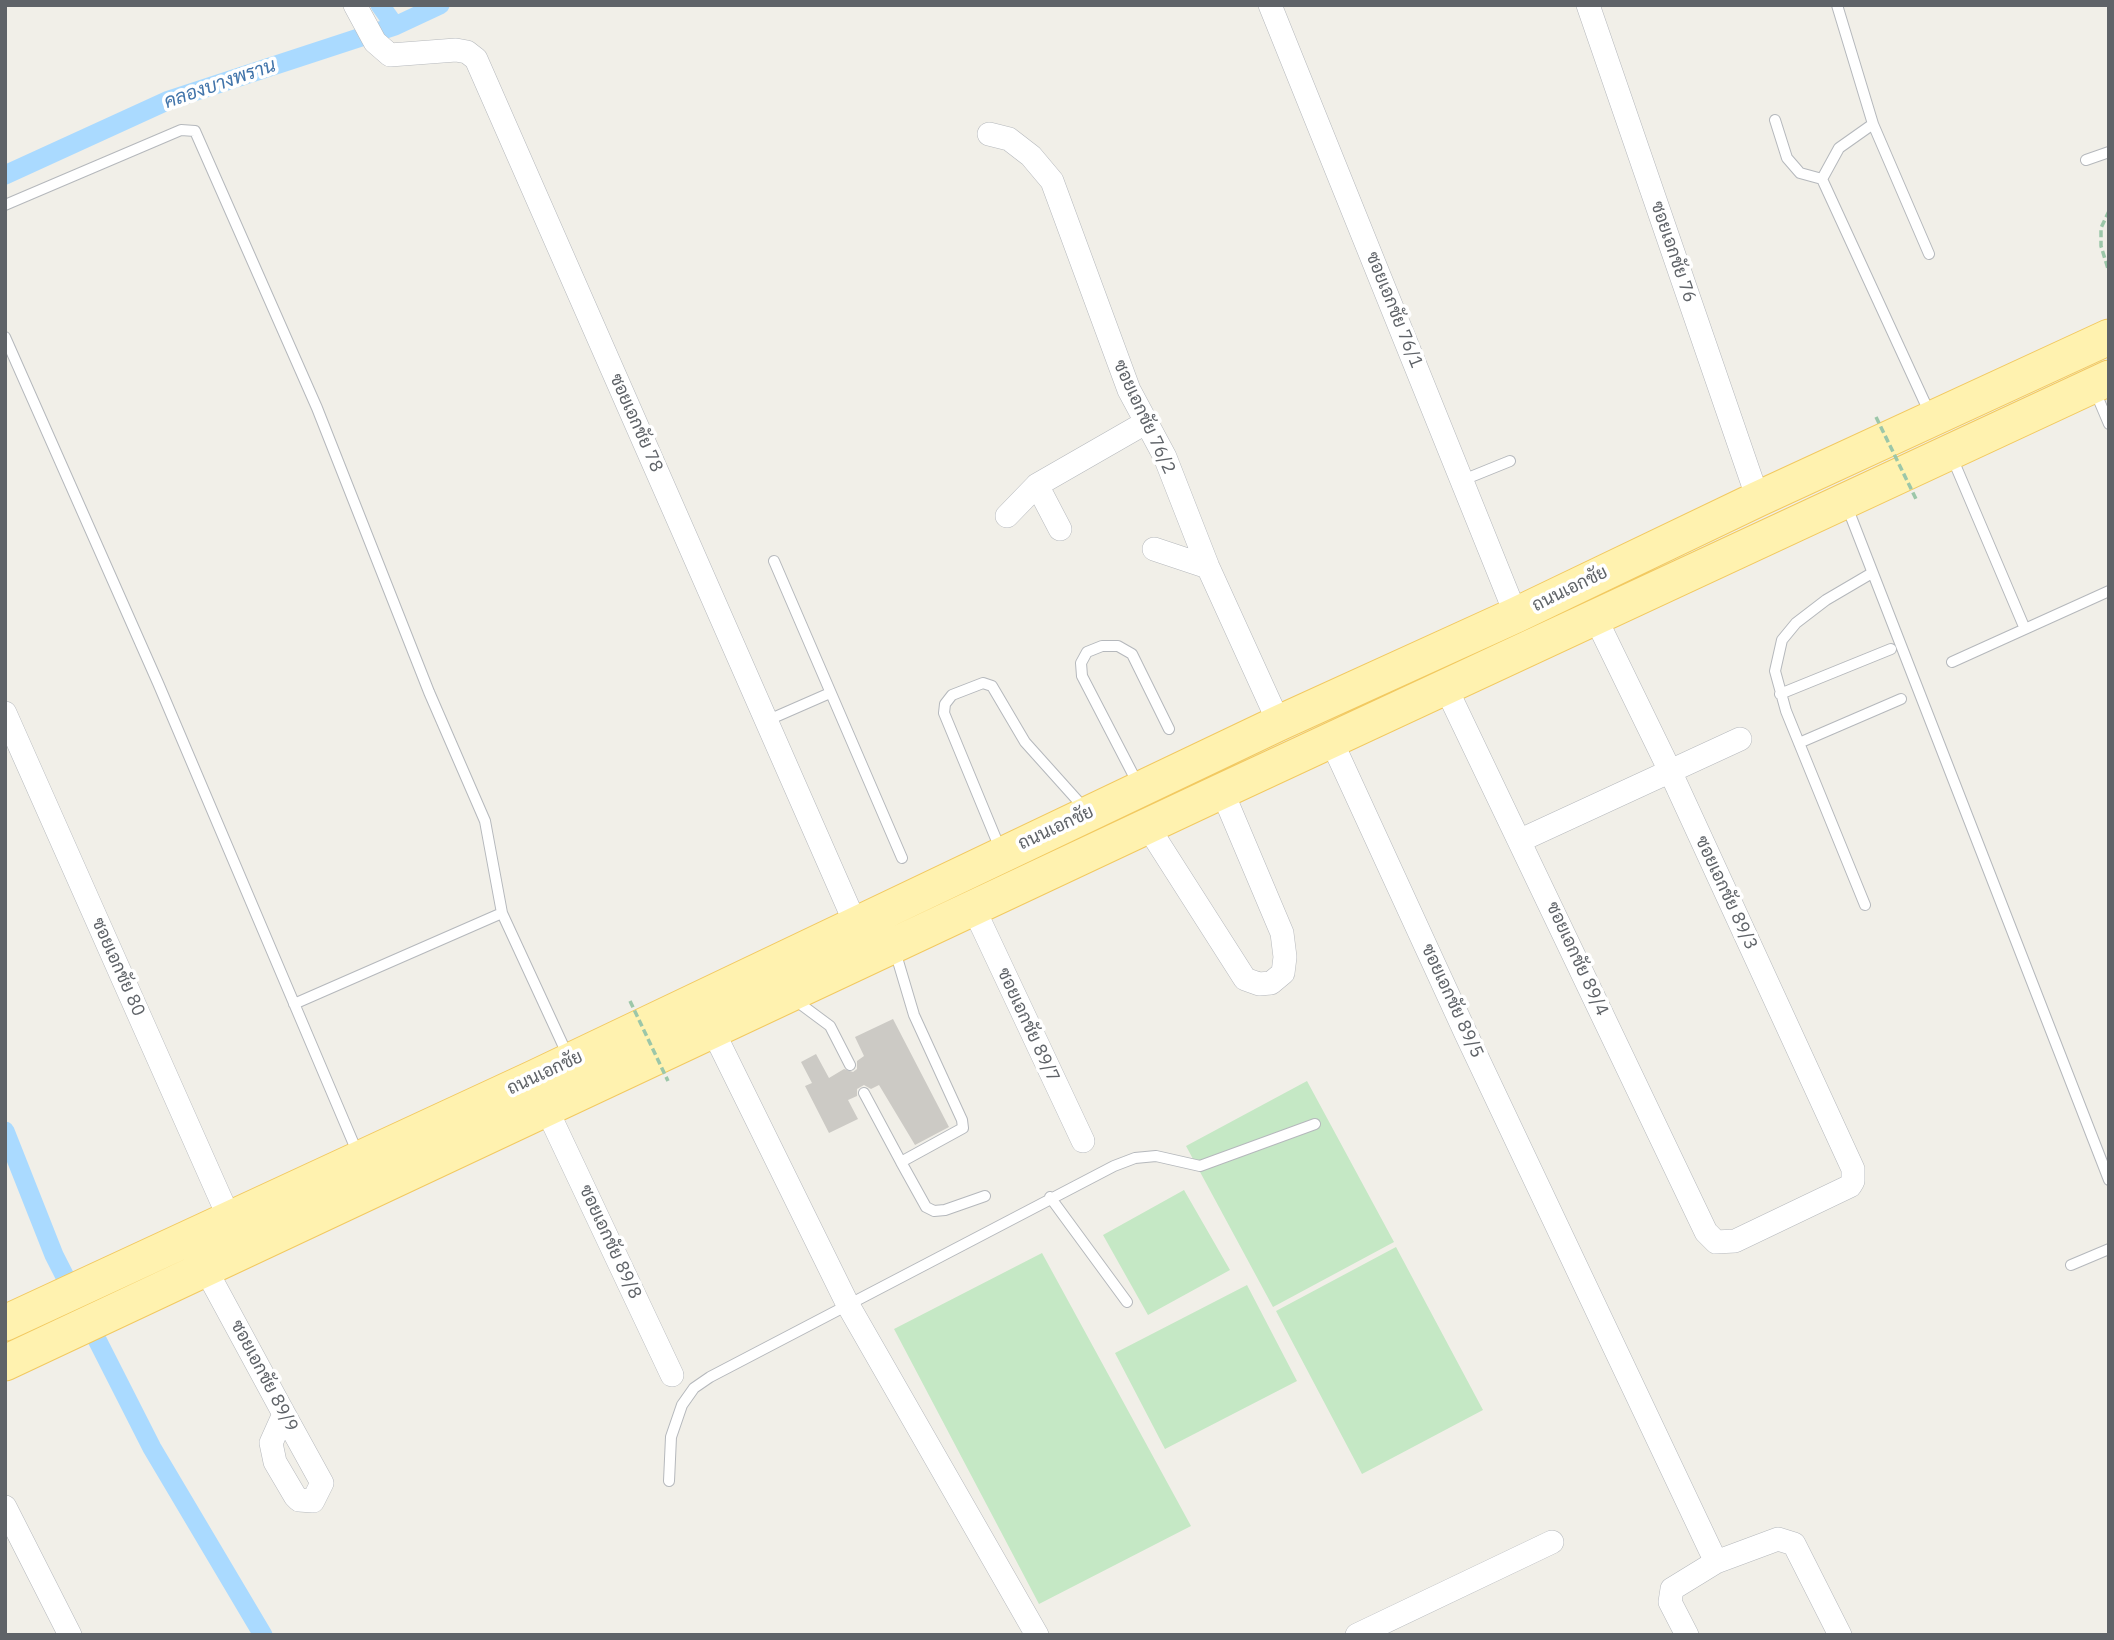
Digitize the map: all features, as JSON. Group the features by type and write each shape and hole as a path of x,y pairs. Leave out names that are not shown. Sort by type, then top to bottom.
{"main road":[{"name":"ถนนเอกชัย","path":"5,1323 528,1081 1088,812 2109,337"},
{"name":"ถนนเอกชัย","path":"5,1363 119,1312 787,995 2100,382"},
{"path":"574,1059 576,1078 585,1085 596,1086"},
{"path":"528,1081 544,1091 547,1110"}],"street":[{"name":"ซอยเอกชัย 78","path":"355,5 375,42 390,55 456,50 467,52 476,59 856,925"},
{"name":"ซอยเอกชัย 76/1","path":"1270,5 1516,615"},
{"name":"ซอยเอกชัย 76","path":"1588,5 1758,499"},
{"name":"ซอยเอกชัย 76/2","path":"989,134 1009,139 1031,156 1052,181 1072,228 1099,316 1145,423 1165,457 1208,567 1279,723"},
{"path":"1007,516 1037,485 1145,423"},
{"path":"1037,485 1060,529"},
{"path":"1154,549 1208,567"},
{"name":"ซอยเอกชัย 89/3","path":"1595,619 1670,771 1853,1169 1850,1186 1735,1241 1716,1242 1706,1232"},
{"name":"ซอยเอกชัย 89/4","path":"1446,688 1521,840 1706,1232"},
{"name":"ซอยเอกชัย 80","path":"5,713 230,1220"},
{"path":"1521,840 1740,739"},
{"name":"ซอยเอกชัย 89/5","path":"1331,740 1467,1036 1576,1261 1716,1562"},
{"path":"1148,827 1245,979 1259,984 1271,983 1283,973 1285,957 1282,933 1222,791"},
{"name":"ซอยเอกชัย 89/7","path":"974,909 1083,1141"},
{"path":"713,1031 848,1304 1037,1635"},
{"name":"ซอยเอกชัย 89/8","path":"547,1110 672,1375"},
{"name":"ซอยเอกชัย 89/9","path":"206,1270 284,1414 321,1483 313,1501 299,1500 275,1462 271,1443 284,1414"},
{"path":"5,1507 71,1635"},
{"path":"1687,1635 1669,1595 1679,1583 1716,1562 1778,1539 1794,1544 1840,1635"},
{"path":"1357,1635 1552,1542"}],"lane":[{"path":"1837,5 1873,124 1928,254"},
{"path":"1775,120 1787,159 1800,173 1822,179"},
{"path":"1822,179 1839,148 1873,124"},
{"path":"5,205 181,130 195,131 317,408 429,692 485,821 502,913 574,1059"},
{"path":"2086,160 2109,152"},
{"path":"1822,179 1932,418"},
{"path":"5,337 158,683 360,1159"},
{"path":"2100,382 2109,424"},
{"path":"1950,452 2025,629"},
{"path":"1463,480 1510,461"},
{"path":"1844,501 2109,1180"},
{"path":"774,561 902,858"},
{"path":"1865,905 1780,694 1775,671 1783,640 1796,623 1826,600 1872,573"},
{"path":"1952,662 2109,591"},
{"path":"1140,788 1082,676 1081,663 1087,652 1102,646 1118,646 1132,654 1169,729"},
{"path":"1780,694 1891,649"},
{"path":"1002,854 944,713 952,695 970,686 983,683 992,686 1025,742 1088,812"},
{"path":"766,721 830,692"},
{"path":"1799,743 1901,699"},
{"path":"294,1004 502,913"},
{"path":"894,945 914,1015 963,1124 960,1131 901,1162"},
{"path":"787,995 830,1027 850,1065"},
{"path":"864,1093 926,1207 945,1210 985,1196"},
{"path":"669,1481 671,1437 682,1405 694,1388 1050,1197 1135,1158 1156,1156 1200,1166 1315,1124"},
{"path":"1050,1197 1127,1303"},
{"path":"2071,1265 2109,1249"}],"path":[{"path":"2109,211 2101,228 2101,246 2109,272"},
{"path":"1876,417 1916,499"},
{"path":"630,1001 668,1081"}],"green space":[{"path":"1307,1081 1394,1242 1273,1307 1186,1146"},
{"path":"1184,1190 1230,1270 1148,1315 1103,1235"},
{"path":"1396,1247 1483,1410 1362,1474 1276,1311"},
{"path":"1042,1253 1191,1526 1039,1604 894,1329"},
{"path":"1247,1285 1297,1381 1165,1449 1115,1353"}],"building":[{"path":"893,1019 949,1127 915,1145 879,1085 871,1089 864,1085 857,1089 857,1096 848,1100 858,1119 829,1133 805,1086 812,1083 801,1062 816,1054 829,1078 844,1069 853,1072 857,1069 857,1061 864,1056 855,1037"}],"waterway":[{"path":"380,5 395,26"},
{"name":"คลองบางพราน","path":"5,175 169,100 395,26 440,5"},
{"path":"5,1131 54,1255 152,1448 263,1635"}]}
